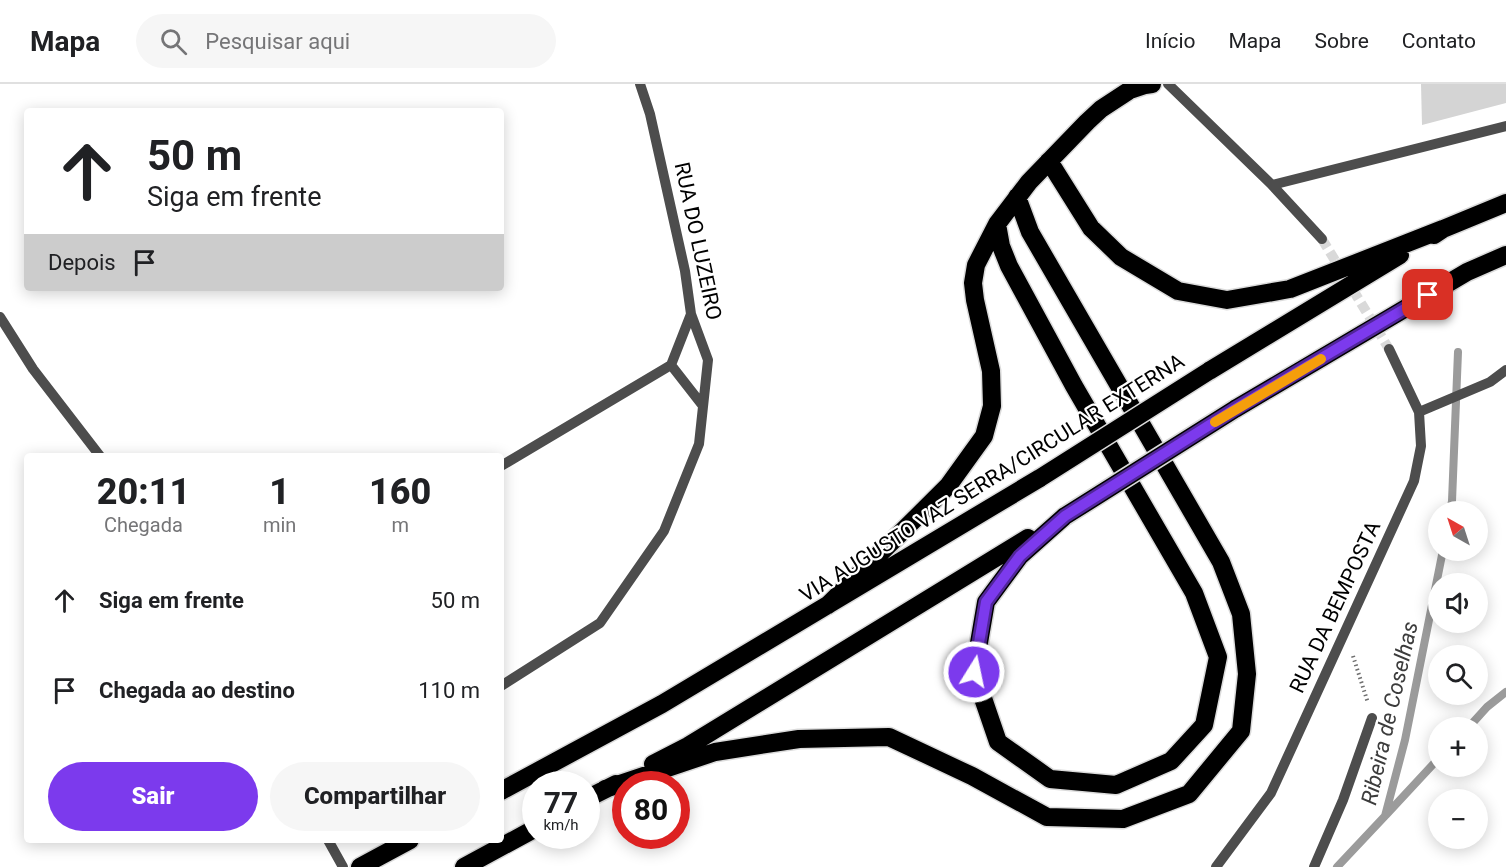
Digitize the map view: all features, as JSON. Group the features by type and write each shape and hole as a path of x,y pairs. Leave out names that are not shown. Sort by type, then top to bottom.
{"highway":[{"path":"828,605 948,486 984,436 992,406 991,371 973,283 976,264 998,224 1017,197 1049,161 1101,109 1130,90 1152,84"},
{"path":"1161,84 1168,84"},
{"path":"1049,161 1091,228 1121,257 1178,291 1227,300 1290,289 1443,229"},
{"path":"605,789 715,752 799,739 889,737 972,776 1047,817 1123,819 1190,794 1241,731 1247,674 1241,614 1221,562 1033,238 1024,220 1017,197"},
{"name":"VIA AUGUSTO VAZ SERRA/CIRCULAR EXTERNA","path":"504,789 662,704 828,605 1040,478 1209,371 1443,229 1506,203"},
{"path":"998,224 1001,246 1009,266 1086,406 1194,593 1218,657 1204,725 1171,761 1116,785 1050,779 998,742 974,672 986,602 1020,556 1065,516"},
{"path":"600,792 688,746 1065,516 1235,409 1467,272 1506,255"},
{"path":"464,867 522,836"},
{"path":"360,867 404,843"}],"street":[{"name":"RUA DO LUZEIRO","path":"504,684 600,623 664,531 699,444 708,360 691,314 685,271 650,114 640,84"},
{"path":"1168,84 1272,185 1322,238"},
{"path":"1272,185 1506,126"},
{"path":"504,464 671,365 691,314"},
{"path":"0,317 33,369 98,453"},
{"name":"RUA DA BEMPOSTA","path":"1216,867 1271,794 1414,481 1421,446 1419,412 1389,349"},
{"path":"671,365 703,406"},
{"path":"1419,412 1490,382 1506,370"},
{"path":"1314,867 1343,800 1372,718"},
{"path":"330,843 343,867"}],"path":[{"path":"1346,631 1372,718"}],"shaded area":[{"path":"1421,84 1506,84 1506,103 1422,125"}],"waterway":[{"name":"Ribeira de Coselhas","path":"1452,501 1458,352"},
{"name":"Ribeira de Coselhas","path":"1337,867 1385,816 1405,740 1441,561"},
{"path":"1478,717 1506,692"},
{"path":"1386,815 1428,770"}],"tunnel":[{"path":"1322,239 1389,349"}],"slow traffic":[{"path":"1215,422 1321,359"}],"route":[{"path":"974,672 986,602 1020,556 1065,516 1235,409 1428,295"}]}
